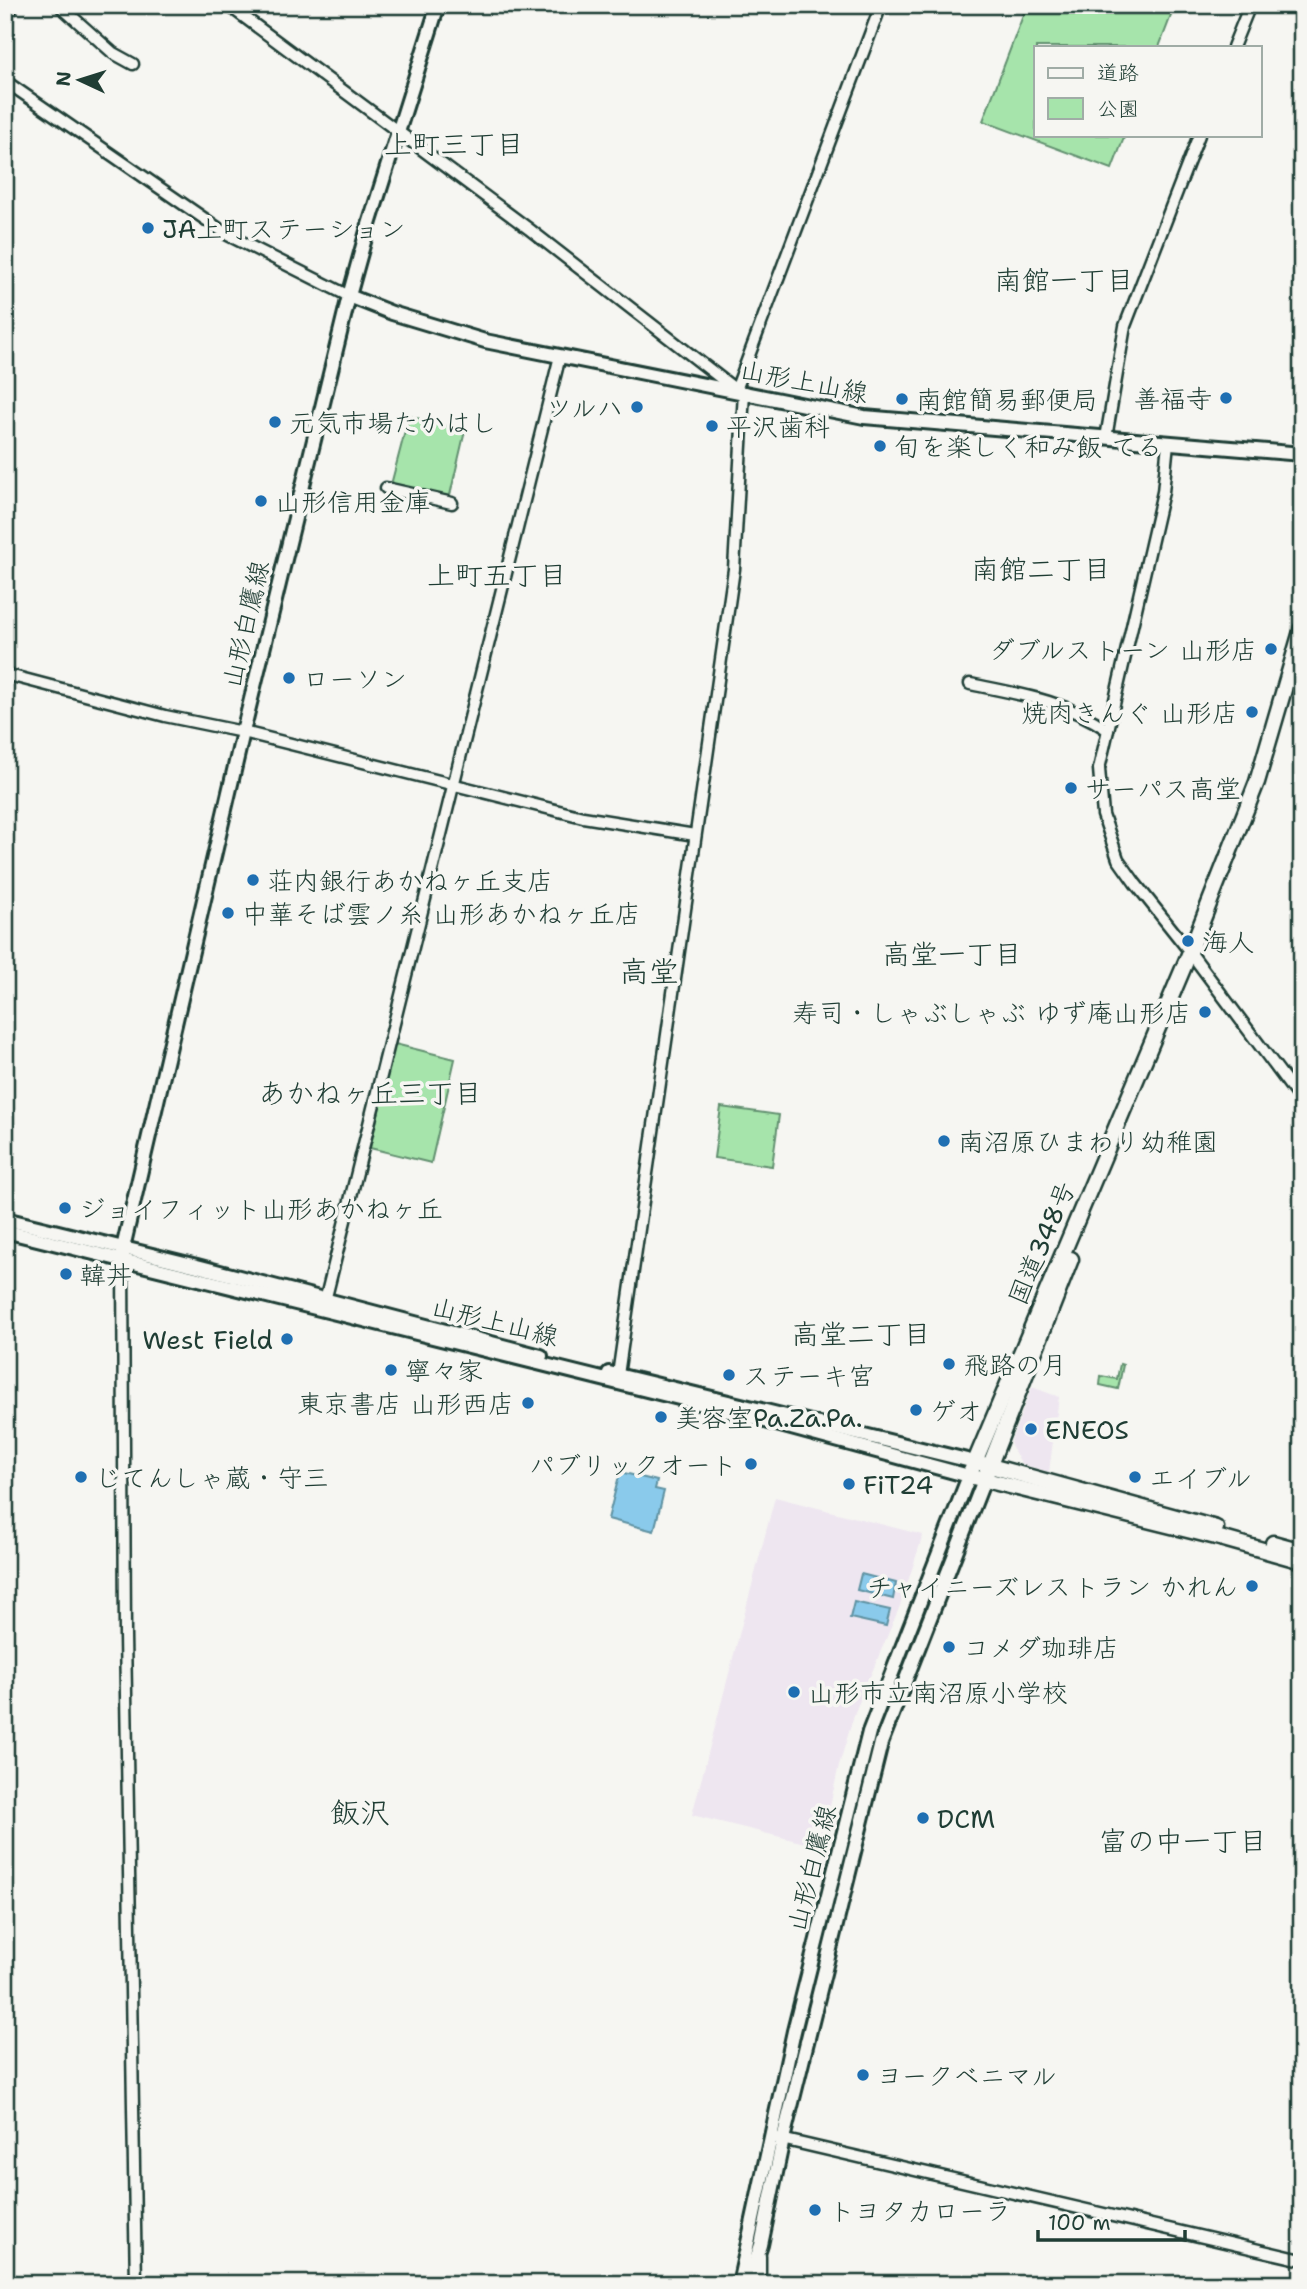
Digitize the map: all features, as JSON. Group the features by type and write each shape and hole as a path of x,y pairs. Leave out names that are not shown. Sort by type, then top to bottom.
{"highway":[{"name":"国道348号","path":"972,1469 1193,957 1257,782 1302,628"},
{"name":"国道348号","path":"987,1473 1267,773 1302,661"},
{"path":"972,1469 1302,1561"},
{"path":"987,1473 1302,1551"}],"main road":[{"name":"山形白鷹線","path":"123,1254 243,732 349,296 438,5"},
{"name":"山形上山線","path":"349,296 392,313 485,341 864,417 1302,454"},
{"name":"山形上山線","path":"5,1219 123,1254 691,1401 972,1469"},
{"name":"山形上山線","path":"5,1231 123,1254 325,1301 972,1469"},
{"name":"山形白鷹線","path":"748,2284 761,2245 776,2138 869,1732 972,1469"},
{"name":"山形白鷹線","path":"739,2284 881,1743 987,1473"}],"street":[{"path":"5,17 14,5"},
{"path":"59,5 113,53 133,64"},
{"path":"228,5 529,229 740,391"},
{"path":"618,1375 734,569 740,391 881,5"},
{"path":"1233,46 1250,5"},
{"path":"5,81 228,235 349,296"},
{"path":"1106,438 1125,326 1199,136"},
{"path":"325,1301 560,356"},
{"path":"1168,443 1163,492 1099,769 1101,801 1109,836 1118,859 1302,1102"},
{"path":"386,488 452,503"},
{"path":"5,674 165,716 243,732 583,817 695,835"},
{"path":"970,684 1062,705 1089,717 1108,730"},
{"path":"123,1254 125,1635 136,2284"},
{"path":"776,2138 1302,2260"},
{"path":"760,2284 761,2245"}],"shaded area":[{"path":"1032,1387 1059,1397 1049,1472 1021,1464 1010,1443"},
{"name":"山形市立南沼原小学校","path":"775,1497 923,1535 900,1606 855,1712 839,1765 821,1847 692,1815"}],"green space":[{"path":"1027,5 1175,5 1159,46 1034,46 1034,136 1125,136 1112,169 983,121"},
{"path":"409,416 465,431 450,495 446,499 395,488 392,481"},
{"path":"395,1044 455,1059 431,1163 370,1148"},
{"path":"721,1107 779,1115 772,1166 714,1158"},
{"path":"1120,1364 1123,1365 1118,1389 1100,1385 1101,1376 1117,1379"}],"water":[{"path":"620,1472 657,1481 655,1489 664,1491 654,1531 608,1519"},
{"path":"861,1574 896,1583 893,1599 857,1590"},
{"path":"854,1602 890,1610 886,1626 850,1618"}],"place":[{"name":"JA上町ステーション","path":"148,228"},
{"name":"善福寺","path":"1226,398"},
{"name":"南館簡易郵便局","path":"902,399"},
{"name":"ツルハ","path":"637,407"},
{"name":"元気市場たかはし","path":"275,422"},
{"name":"平沢歯科","path":"712,426"},
{"name":"旬を楽しく和み飯 てる","path":"880,446"},
{"name":"山形信用金庫","path":"261,501"},
{"name":"ダブルストーン 山形店","path":"1271,649"},
{"name":"ローソン","path":"289,678"},
{"name":"焼肉きんぐ 山形店","path":"1252,712"},
{"name":"サーパス高堂","path":"1071,788"},
{"name":"荘内銀行あかねヶ丘支店","path":"253,880"},
{"name":"中華そば雲ノ糸 山形あかねヶ丘店","path":"228,913"},
{"name":"海人","path":"1188,941"},
{"name":"寿司・しゃぶしゃぶ ゆず庵山形店","path":"1205,1012"},
{"name":"南沼原ひまわり幼稚園","path":"944,1141"},
{"name":"ジョイフィット山形あかねヶ丘","path":"65,1208"},
{"name":"韓丼","path":"66,1274"},
{"name":"West Field","path":"287,1339"},
{"name":"飛路の月","path":"949,1364"},
{"name":"寧々家","path":"391,1370"},
{"name":"ステーキ宮","path":"729,1375"},
{"name":"東京書店 山形西店","path":"528,1403"},
{"name":"ゲオ","path":"916,1410"},
{"name":"美容室Pa.Za.Pa.","path":"661,1417"},
{"name":"ENEOS","path":"1031,1429"},
{"name":"パブリックオート","path":"751,1464"},
{"name":"じてんしゃ蔵・守三","path":"81,1477"},
{"name":"エイブル","path":"1135,1477"},
{"name":"FiT24","path":"849,1484"},
{"name":"チャイニーズレストラン かれん","path":"1252,1586"},
{"name":"コメダ珈琲店","path":"949,1647"},
{"name":"山形市立南沼原小学校","path":"794,1692"},
{"name":"DCM","path":"923,1818"},
{"name":"ヨークベニマル","path":"863,2075"},
{"name":"トヨタカローラ","path":"815,2210"}],"district":[{"name":"上町三丁目","path":"454,144"},
{"name":"南館一丁目","path":"1064,280"},
{"name":"南館二丁目","path":"1041,569"},
{"name":"上町五丁目","path":"497,575"},
{"name":"高堂一丁目","path":"952,954"},
{"name":"高堂","path":"649,971"},
{"name":"あかねヶ丘三丁目","path":"370,1093"},
{"name":"高堂二丁目","path":"861,1334"},
{"name":"飯沢","path":"360,1812"},
{"name":"富の中一丁目","path":"1183,1841"}]}
